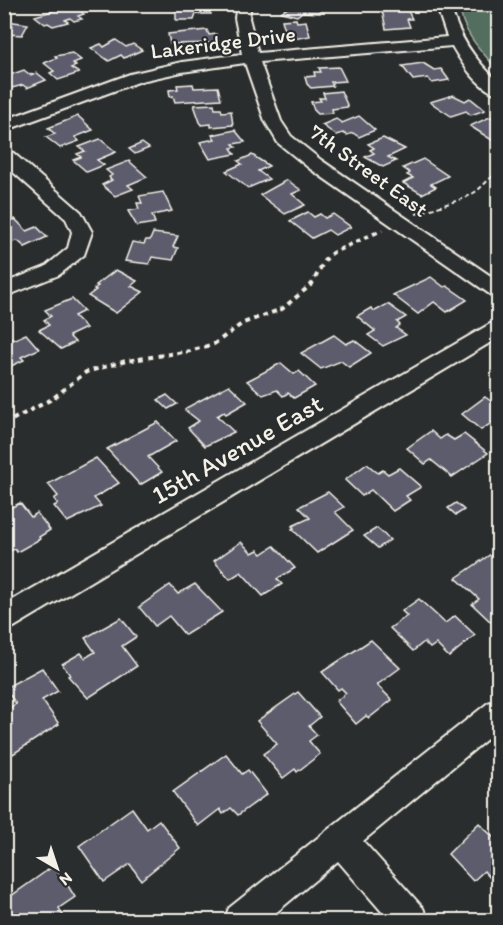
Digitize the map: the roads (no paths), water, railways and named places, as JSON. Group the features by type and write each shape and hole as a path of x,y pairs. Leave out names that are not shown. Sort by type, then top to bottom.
{"street":[{"name":"7th Street East","path":"244,4 242,18 251,58 273,121 284,139 315,164 498,290"},
{"path":"443,4 447,23 456,41 478,73 498,89"},
{"name":"Lakeridge Drive","path":"4,126 136,77 182,67 251,58 456,41"},
{"path":"4,154 74,216 82,232 77,251 52,271 4,291"},
{"name":"15th Avenue East","path":"4,619 498,329"},
{"path":"241,921 498,712"},
{"path":"341,840 411,921"}]}
